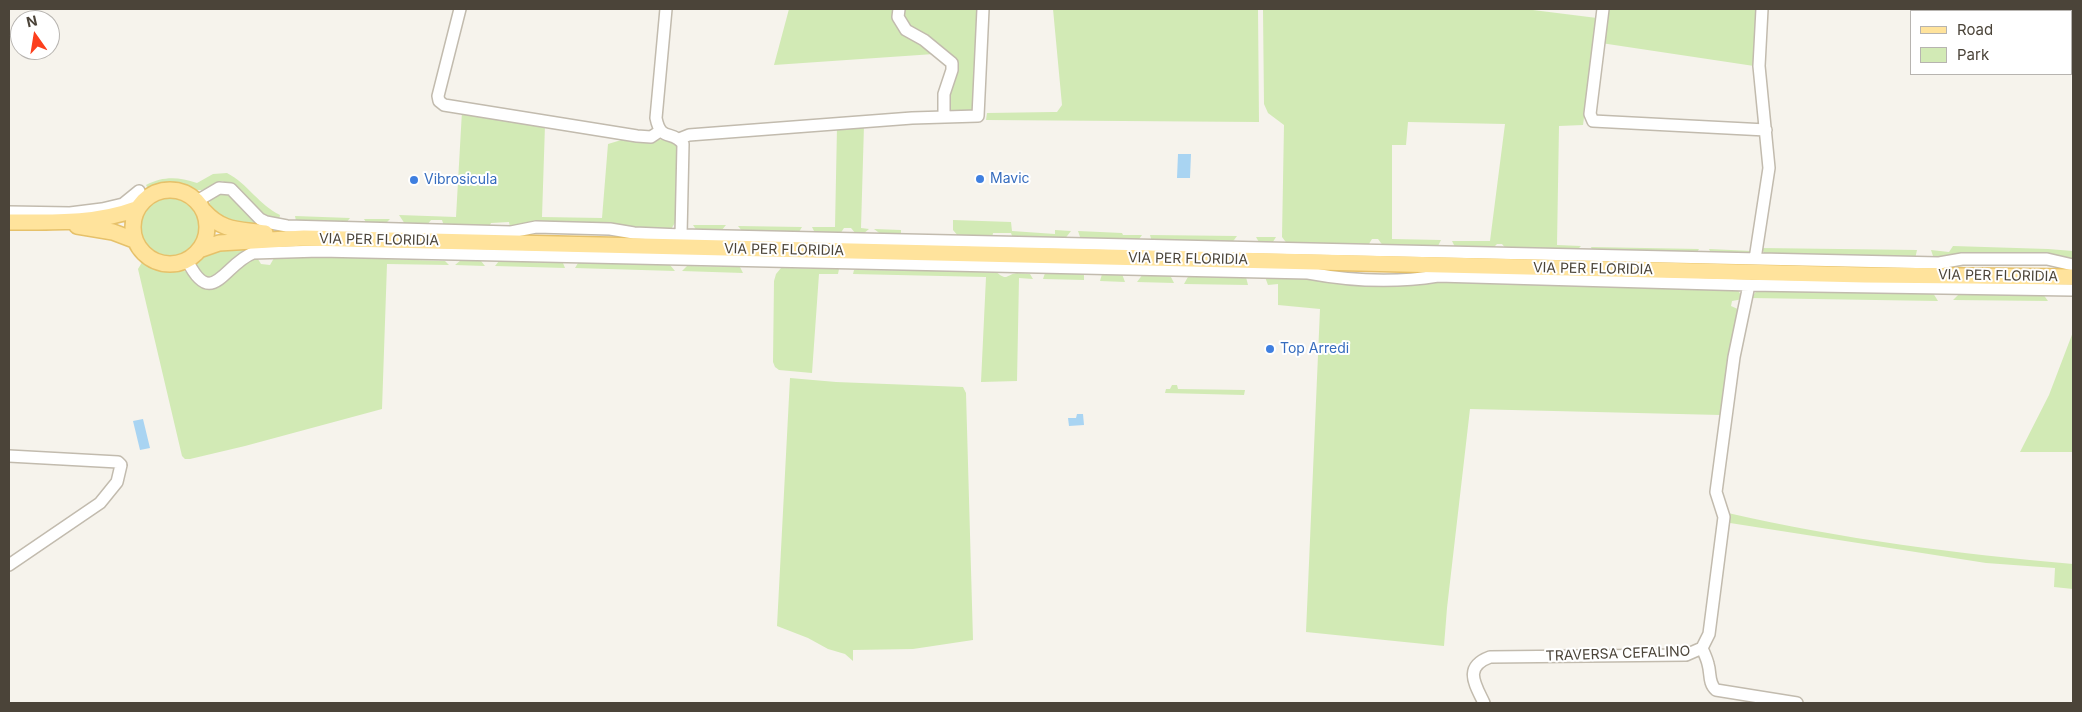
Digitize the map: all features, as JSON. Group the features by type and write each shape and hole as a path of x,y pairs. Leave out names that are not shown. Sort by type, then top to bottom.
{"main road":[{"path":"164,189 176,189 188,193 215,222 229,228 304,238 219,243 199,250 187,260 175,264 162,264 150,259 141,251 134,240 132,224 136,209 143,199 164,189"},
{"path":"199,250 207,231 201,206"},
{"path":"9,222 49,222 108,217 136,209"},
{"path":"49,222 104,230 134,240"},
{"name":"VIA PER FLORIDIA","path":"304,238 1865,275 2073,277"}],"street":[{"path":"460,9 438,96 439,101 444,105 637,136 651,137 660,131"},
{"path":"666,9 656,118 660,131 665,135 679,139 683,144 681,235"},
{"path":"899,9 898,17 906,30 924,40 952,63 952,70 944,94 944,116"},
{"path":"679,139 689,135 944,116 978,116 984,9"},
{"path":"1603,9 1590,114 1592,121 1766,130"},
{"path":"1756,259 1769,178 1769,154 1759,66 1762,9"},
{"path":"201,206 219,188 231,190 260,219 288,226 511,232 536,227 601,228 634,234 1939,263 1962,259 2048,259 2073,265"},
{"path":"9,212 70,213 102,209 123,204 139,191"},
{"path":"187,260 198,280 205,283 219,281 245,256 253,253 320,251 1308,273 1339,279 1411,281 1438,276 1749,285 2073,290"},
{"name":"TRAVERSA CEFALINO","path":"1484,703 1473,679 1473,672 1481,660 1490,657 1686,655 1702,648 1709,634 1724,517 1716,492 1734,357 1749,285"},
{"path":"9,456 118,462 121,465 117,482 100,503 9,565"},
{"path":"1702,648 1709,664 1709,676 1712,687 1716,690 1797,703"}],"green space":[{"path":"789,9 896,9 910,36 934,54 774,65"},
{"path":"901,9 981,9 976,114 946,114 946,95 954,70 908,29"},
{"path":"1053,9 1258,9 1259,122 986,120 987,113 1057,112 1062,105"},
{"path":"1525,9 1597,18 1583,125 1559,126 1557,245 1581,246 1575,252 1507,250 1502,244 1497,244 1491,250 1456,249 1452,241 1490,241 1505,124 1408,122 1406,145 1392,145 1392,239 1441,240 1437,248 1384,247 1378,239 1372,239 1367,247 1288,245 1282,237 1284,125 1268,113 1264,104 1263,10"},
{"path":"1606,9 1759,9 1754,66 1601,43"},
{"path":"1938,9 2073,9 2073,54 2072,10"},
{"path":"462,111 545,125 542,217 602,218 608,144 628,138 671,140 680,145 679,216 670,231 510,227 509,222 491,223 489,227 444,226 442,220 431,220 427,225 405,224 399,215 456,217"},
{"path":"864,125 861,228 869,229 863,234 856,234 851,228 844,228 840,234 815,233 812,227 835,227 837,127"},
{"path":"227,173 266,206 280,215 279,221 267,219 229,184 222,181 202,190 179,183 160,185 148,189 146,185 171,178 197,183 213,174"},
{"path":"170,193 183,196 193,203 200,213 203,226 200,239 193,249 183,256 170,259 157,256 147,249 140,239 137,226 140,213 147,203 157,196"},
{"path":"215,193 228,194 264,227 224,221 209,209 210,200"},
{"path":"295,216 350,218 346,223 296,221"},
{"path":"364,219 390,219 384,225 367,224"},
{"path":"953,220 1011,222 1012,231 1055,234 1055,230 1071,231 1064,240 1013,239 1011,233 993,233 992,239 959,237 953,230"},
{"path":"693,225 726,225 721,231 697,231"},
{"path":"738,226 802,227 799,232 742,231"},
{"path":"874,229 901,230 901,235 882,235"},
{"path":"1078,231 1142,235 1137,242 1081,240"},
{"path":"1150,235 1237,236 1231,244 1152,242"},
{"path":"1256,237 1276,237 1271,245 1260,244"},
{"path":"1953,246 2073,251 2073,261 1934,259 1931,250 1949,252"},
{"path":"1591,247 1699,249 1696,254 1593,252"},
{"path":"250,248 239,254 217,277 211,279 202,277 196,264 197,261 214,251"},
{"path":"1761,248 1917,250 1915,259 1766,256"},
{"path":"1709,249 1752,251 1748,255 1712,255"},
{"path":"256,256 261,264 270,265 274,258 324,257 445,261 449,265 387,264 382,409 245,446 185,459 182,456 138,269 144,259 162,270 182,270 189,273 201,287 214,287 245,261"},
{"path":"461,260 481,261 485,266 455,265"},
{"path":"499,261 563,263 565,268 495,266"},
{"path":"578,263 670,265 675,271 575,268"},
{"path":"687,266 740,267 743,273 682,271"},
{"path":"781,268 839,269 838,274 819,274 812,373 779,370 773,362 774,281 776,274"},
{"path":"854,270 995,271 1005,277 1017,273 1030,274 1033,279 1019,278 1017,381 981,382 986,277 853,274"},
{"path":"1045,273 1084,274 1084,280 1043,279"},
{"path":"1102,274 1122,274 1125,282 1100,281"},
{"path":"1143,274 1170,275 1174,283 1137,282"},
{"path":"1189,275 1246,277 1248,285 1184,284"},
{"path":"1265,277 1311,278 1337,283 1415,285 1440,281 1738,290 1743,299 1732,301 1731,306 1740,310 1721,415 1470,409 1444,646 1306,632 1320,309 1278,305 1278,284 1268,285"},
{"path":"1758,289 1933,293 1938,301 1751,298"},
{"path":"1959,294 2043,294 2048,301 1953,300"},
{"path":"2073,332 2073,452 2020,452 2049,395"},
{"path":"790,378 836,382 963,387 966,393 973,640 913,649 853,650 853,661 845,654 828,649 808,638 777,626"},
{"path":"1172,385 1177,385 1178,389 1245,390 1244,395 1165,393 1166,389 1170,389"},
{"path":"1728,513 1856,538 2073,564 2073,589 2054,587 2055,568 1986,563 1730,523"}],"water":[{"path":"1178,154 1191,154 1190,178 1177,178"},
{"path":"1077,414 1083,414 1084,425 1069,426 1068,418 1076,418"},
{"path":"143,419 150,448 140,450 133,421"}],"place":[{"name":"Mavic","path":"980,179"},
{"name":"Vibrosicula","path":"414,180"},
{"name":"Top Arredi","path":"1270,349"}]}
